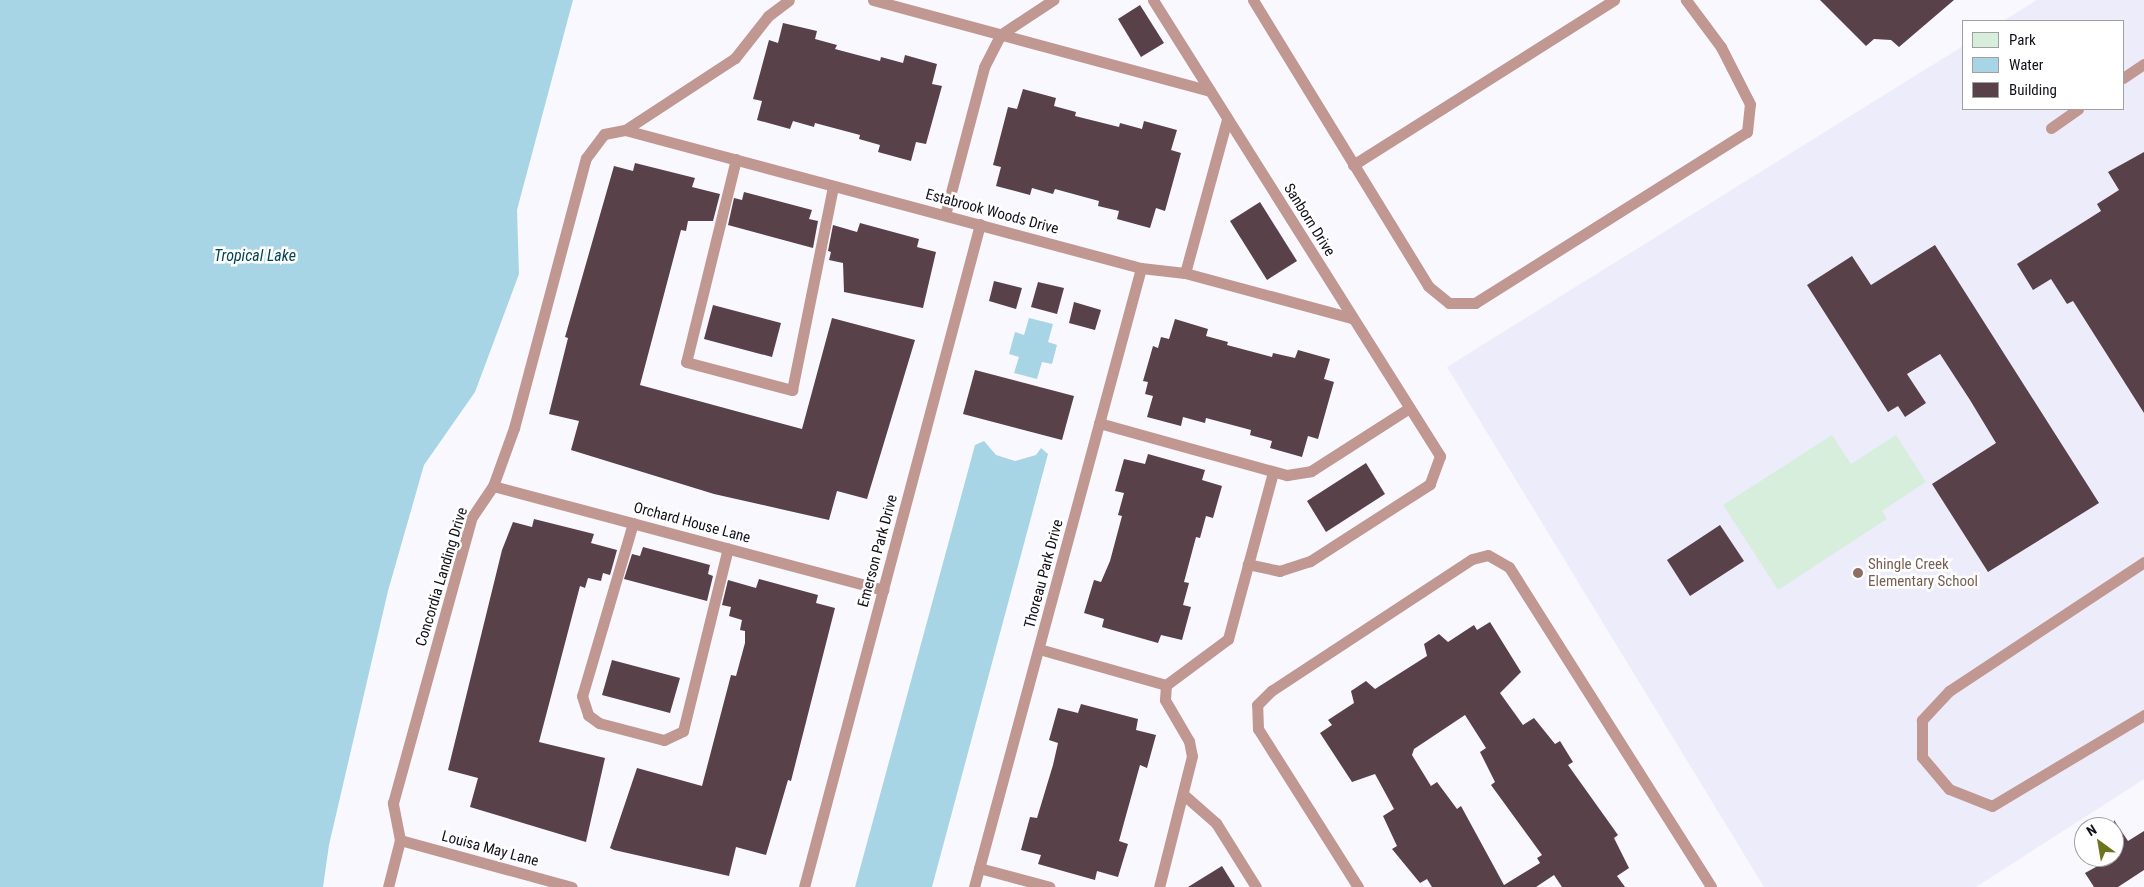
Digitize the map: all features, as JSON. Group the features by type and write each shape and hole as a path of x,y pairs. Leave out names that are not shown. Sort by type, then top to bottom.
{"lane":[{"path":"625,130 735,58 768,16 789,0"},
{"path":"873,0 1210,91"},
{"path":"945,215 984,67 1000,35 1053,0"},
{"name":"Sanborn Drive","path":"1153,0 1440,456 1430,484 1310,561 1280,571 1248,564"},
{"path":"1253,0 1428,286 1449,304 1475,304 1747,132 1750,104 1721,47 1686,0"},
{"path":"1353,165 1614,0"},
{"path":"2124,77 2144,64"},
{"path":"2051,128 2077,110"},
{"path":"1185,273 1227,119"},
{"name":"Estabrook Woods Drive","path":"625,130 1141,268 1185,273 1352,318"},
{"name":"Concordia Landing Drive","path":"388,887 400,840 393,802 472,518 493,486 514,428 588,151 604,134 625,130"},
{"path":"736,159 686,362 792,390 833,186"},
{"name":"Emerson Park Drive","path":"804,887 980,224"},
{"name":"Thoreau Park Drive","path":"974,887 1141,268"},
{"path":"1099,423 1273,472 1311,471 1409,408"},
{"path":"1166,685 1223,645 1248,564 1273,472"},
{"name":"Orchard House Lane","path":"493,486 883,590"},
{"path":"633,523 582,703 598,723 669,740 684,732 728,548"},
{"path":"1358,887 1258,729 1257,705 1271,691 1472,559 1488,554 1509,567 1711,887"},
{"path":"2144,562 1949,691 1922,720 1922,757 1949,789 1992,806 2144,715"},
{"path":"1039,649 1166,685"},
{"path":"1159,887 1184,795 1192,748 1167,706 1166,685"},
{"path":"1184,795 1216,823 1256,887"},
{"name":"Louisa May Lane","path":"400,840 536,882 572,887"},
{"path":"979,868 1050,887"}],"shaded area":[{"name":"Shingle Creek Elementary School","path":"2037,0 2144,0 2144,779 2085,817 2074,817 2074,824 1976,887 1764,887 1447,367 1962,47 1962,110 2124,110 2124,20 2005,20"}],"green space":[{"path":"1832,435 1851,464 1896,435 1926,482 1882,511 1887,519 1778,590 1723,505"}],"water":[{"name":"Tropical Lake","path":"0,0 573,0 517,210 519,274 475,392 424,465 388,591 329,845 323,887 0,887"},
{"path":"1029,318 1053,324 1048,342 1057,345 1052,364 1042,362 1037,379 1014,373 1019,357 1009,354 1015,332 1024,335"},
{"path":"984,441 996,455 1015,461 1036,455 1041,448 1048,454 932,887 855,887 975,445"}],"building":[{"path":"1820,0 1954,0 1899,47 1891,40 1874,39 1866,46"},
{"path":"1140,5 1164,43 1141,57 1118,19"},
{"path":"783,23 817,31 815,39 837,45 835,49 880,61 881,57 903,63 905,55 937,64 932,84 942,86 926,144 916,142 911,161 878,152 880,145 859,139 860,135 815,123 814,127 793,121 790,129 757,120 762,101 753,99 769,40 778,43"},
{"path":"1023,89 1056,98 1054,106 1076,112 1075,116 1119,127 1120,123 1142,129 1144,121 1177,130 1171,150 1181,153 1165,211 1156,208 1150,228 1117,219 1119,211 1098,206 1099,201 1055,189 1053,194 1032,188 1030,195 996,186 1001,167 993,165 1008,107 1017,109"},
{"path":"2144,152 2144,413 2073,301 2067,304 2051,279 2033,290 2017,264 2101,211 2097,204 2119,190 2108,172"},
{"path":"635,163 695,178 692,187 720,194 713,221 688,221 686,231 681,230 640,385 802,429 832,318 915,340 867,499 837,491 829,520 714,494 571,450 579,421 549,414 568,338 565,337 614,166 633,171"},
{"path":"744,192 812,210 809,219 818,221 813,248 728,225 734,198 742,200"},
{"path":"1260,202 1297,261 1267,280 1230,221"},
{"path":"860,223 919,239 917,247 936,252 923,308 844,292 843,263 829,260 831,252 828,251 833,225 857,232"},
{"path":"1935,245 2099,503 1988,572 1932,484 1996,443 1970,400 1940,354 1907,374 1926,403 1905,417 1898,406 1888,412 1807,285 1852,256 1871,285"},
{"path":"994,281 1022,288 1016,309 989,301"},
{"path":"1038,282 1064,288 1057,314 1031,307"},
{"path":"1074,302 1101,310 1095,330 1069,323"},
{"path":"713,305 781,323 772,357 704,339"},
{"path":"1175,319 1208,329 1206,336 1228,342 1227,345 1272,357 1273,353 1295,358 1298,350 1330,359 1324,379 1334,382 1318,439 1308,436 1302,457 1270,448 1272,441 1250,435 1251,430 1206,418 1205,423 1183,417 1181,426 1147,417 1153,396 1145,394 1148,382 1143,381 1153,346 1158,348 1161,337 1169,339"},
{"path":"975,370 1074,396 1062,440 963,414"},
{"path":"1148,454 1205,470 1202,480 1222,486 1213,518 1206,516 1200,538 1196,537 1184,582 1189,583 1183,605 1191,607 1182,640 1161,635 1158,643 1102,627 1104,619 1084,613 1094,580 1101,582 1110,561 1122,516 1118,515 1124,493 1115,491 1124,459 1145,464"},
{"path":"1366,463 1385,494 1326,532 1307,501"},
{"path":"534,519 594,534 591,543 617,550 610,575 603,573 601,581 588,578 585,588 580,586 539,742 605,758 586,842 470,807 478,778 448,770 502,550 513,522 532,527"},
{"path":"1720,525 1744,561 1690,596 1667,560"},
{"path":"643,547 710,565 708,574 713,576 707,601 624,579 632,554 640,556"},
{"path":"759,579 818,595 816,603 835,608 791,781 788,780 766,855 736,847 729,876 610,848 637,768 702,786 731,675 736,676 745,643 745,631 740,630 742,620 729,616 731,607 722,605 728,580 756,588"},
{"path":"1490,622 1521,672 1500,693 1523,725 1534,718 1555,744 1560,741 1573,762 1568,765 1618,835 1614,838 1629,868 1617,876 1625,887 1562,887 1554,875 1536,887 1432,887 1427,879 1420,883 1392,849 1397,846 1383,816 1394,809 1375,774 1352,782 1320,733 1332,725 1328,720 1354,703 1351,691 1366,681 1375,689 1427,656 1424,644 1439,634 1448,642 1474,625 1477,630","holes":["1465,715 1486,748 1480,752 1495,782 1491,785 1542,855 1537,858 1540,863 1504,885 1461,806 1457,809 1437,782 1431,786 1412,755 1414,749"]},
{"path":"612,660 680,678 670,713 602,695"},
{"path":"1081,704 1138,719 1136,730 1156,735 1147,768 1140,765 1119,841 1128,844 1118,877 1097,871 1095,880 1038,864 1041,855 1021,850 1030,817 1037,818 1053,765 1058,743 1049,740 1058,708 1078,713"},
{"path":"2144,831 2144,870 2118,887 2094,887 2085,873 2096,867 2124,867 2124,835 2128,841"},
{"path":"1222,866 1235,887 1188,887"}],"place":[{"name":"Shingle Creek Elementary School","path":"1858,573"}]}
